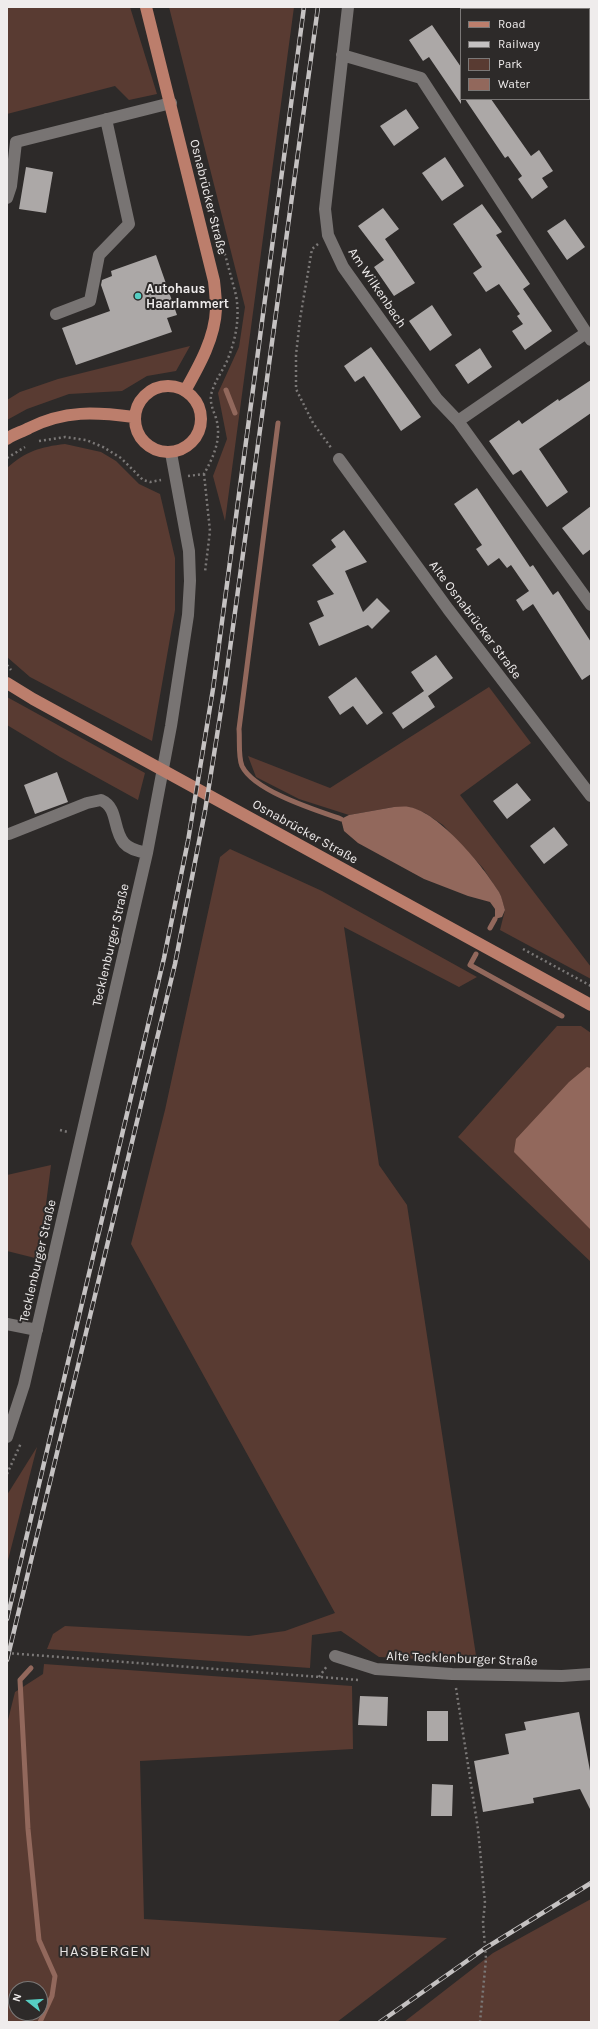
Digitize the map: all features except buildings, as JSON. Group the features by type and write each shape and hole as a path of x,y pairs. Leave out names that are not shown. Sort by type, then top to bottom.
{"main road":[{"name":"Osnabrücker Straße","path":"146,7 214,281 216,310 210,337 200,365 185,390"},
{"path":"166,386 185,390 198,404 201,424 198,435 191,444 182,450 170,453 155,451 146,445 136,430 134,417 136,409 141,399 156,388 166,386"},
{"path":"7,440 45,420 76,413 106,413 134,417"},
{"name":"Osnabrücker Straße","path":"7,683 33,699 591,1005"}],"street":[{"name":"Am Wilkenbach","path":"348,7 325,209 328,235 343,266 437,399 458,421 591,605"},
{"path":"342,55 421,78 589,336 458,421"},
{"path":"7,198 11,186 16,142 171,103"},
{"path":"56,314 90,301 99,255 129,224 106,119"},
{"name":"Tecklenburger Straße","path":"7,1438 24,1385 37,1330 147,854 166,752 188,615 190,581 189,551 170,453"},
{"name":"Alte Osnabrücker Straße","path":"339,459 448,609 591,796"},
{"path":"9,834 87,803 101,800 112,807 120,835 124,843 131,849 147,854"},
{"path":"7,1324 37,1330"},
{"name":"Alte Tecklenburger Straße","path":"335,1656 376,1669 452,1674 562,1676 591,1674"}],"path":[{"path":"7,458 12,453 38,441 65,437 86,440 103,447 121,458 143,480 150,482 204,474 212,459 217,444 219,431 212,409 211,397 213,387 229,355 238,325 236,295 207,188"},
{"path":"328,235 312,249 297,348 296,389 313,423 339,459"},
{"path":"7,1653 319,1677"},
{"path":"452,1674 478,1829 485,1903 483,1922 486,1959 480,2022"}],"green space":[{"path":"7,7 130,7 157,94 129,100 115,86 7,114"},
{"path":"169,7 294,7 225,521 213,476 227,439 218,393 239,347 245,307"},
{"path":"190,346 176,371 147,376 122,391 69,394 27,409 7,420 7,400 20,392 58,379"},
{"path":"65,444 101,452 116,461 139,484 160,494 175,558 175,610 152,741 30,677 7,657 7,468 27,454 41,448"},
{"path":"489,687 531,743 460,795 591,967 591,979 500,930 505,910 500,894 483,868 443,825 425,813 410,807 394,807 349,815 299,799 256,777 248,756 330,788"},
{"path":"7,697 145,773 138,800 60,757 7,725"},
{"path":"230,849 322,891 477,977 459,987 344,927 379,1165 407,1205 477,1662 379,1657 341,1631 312,1635 310,1668 47,1649 53,1634 65,1626 249,1636 285,1631 335,1613 131,1244 165,1110 220,857"},
{"path":"557,1026 581,1026 591,1033 591,1262 458,1137"},
{"path":"51,1165 39,1259 7,1251 7,1175"},
{"path":"37,1447 7,1564 7,1495"},
{"path":"44,1664 352,1686 353,1749 140,1761 144,1919 447,1938 337,2022 7,2022 7,1724 15,1692 43,1674"},
{"path":"591,1899 591,2022 404,2022 493,1953"}],"water":[{"path":"394,807 407,807 421,811 434,819 460,842 483,869 499,892 505,910 502,917 495,919 495,909 490,902 468,896 424,879 358,843 344,831 341,819 349,815"},
{"path":"587,1067 591,1068 591,1230 514,1152 516,1139 569,1082"}],"waterway":[{"path":"226,390 235,413"},
{"path":"278,423 239,729 240,758 242,766 259,784 301,805 341,819"},
{"path":"490,928 495,919"},
{"path":"476,954 470,965 562,1016"},
{"path":"31,1668 20,1680 28,1829 39,1940 55,1976 52,1996 40,2022"}],"railway":[{"path":"7,1619 164,958 188,841 213,689 304,7"},
{"path":"7,1660 175,964 205,811 225,685 318,7"},
{"path":"380,2022 484,1949 591,1883"}],"place":[{"name":"Autohaus Haarlammert","path":"138,296"}],"district":[{"name":"HASBERGEN","path":"105,1952"}]}
